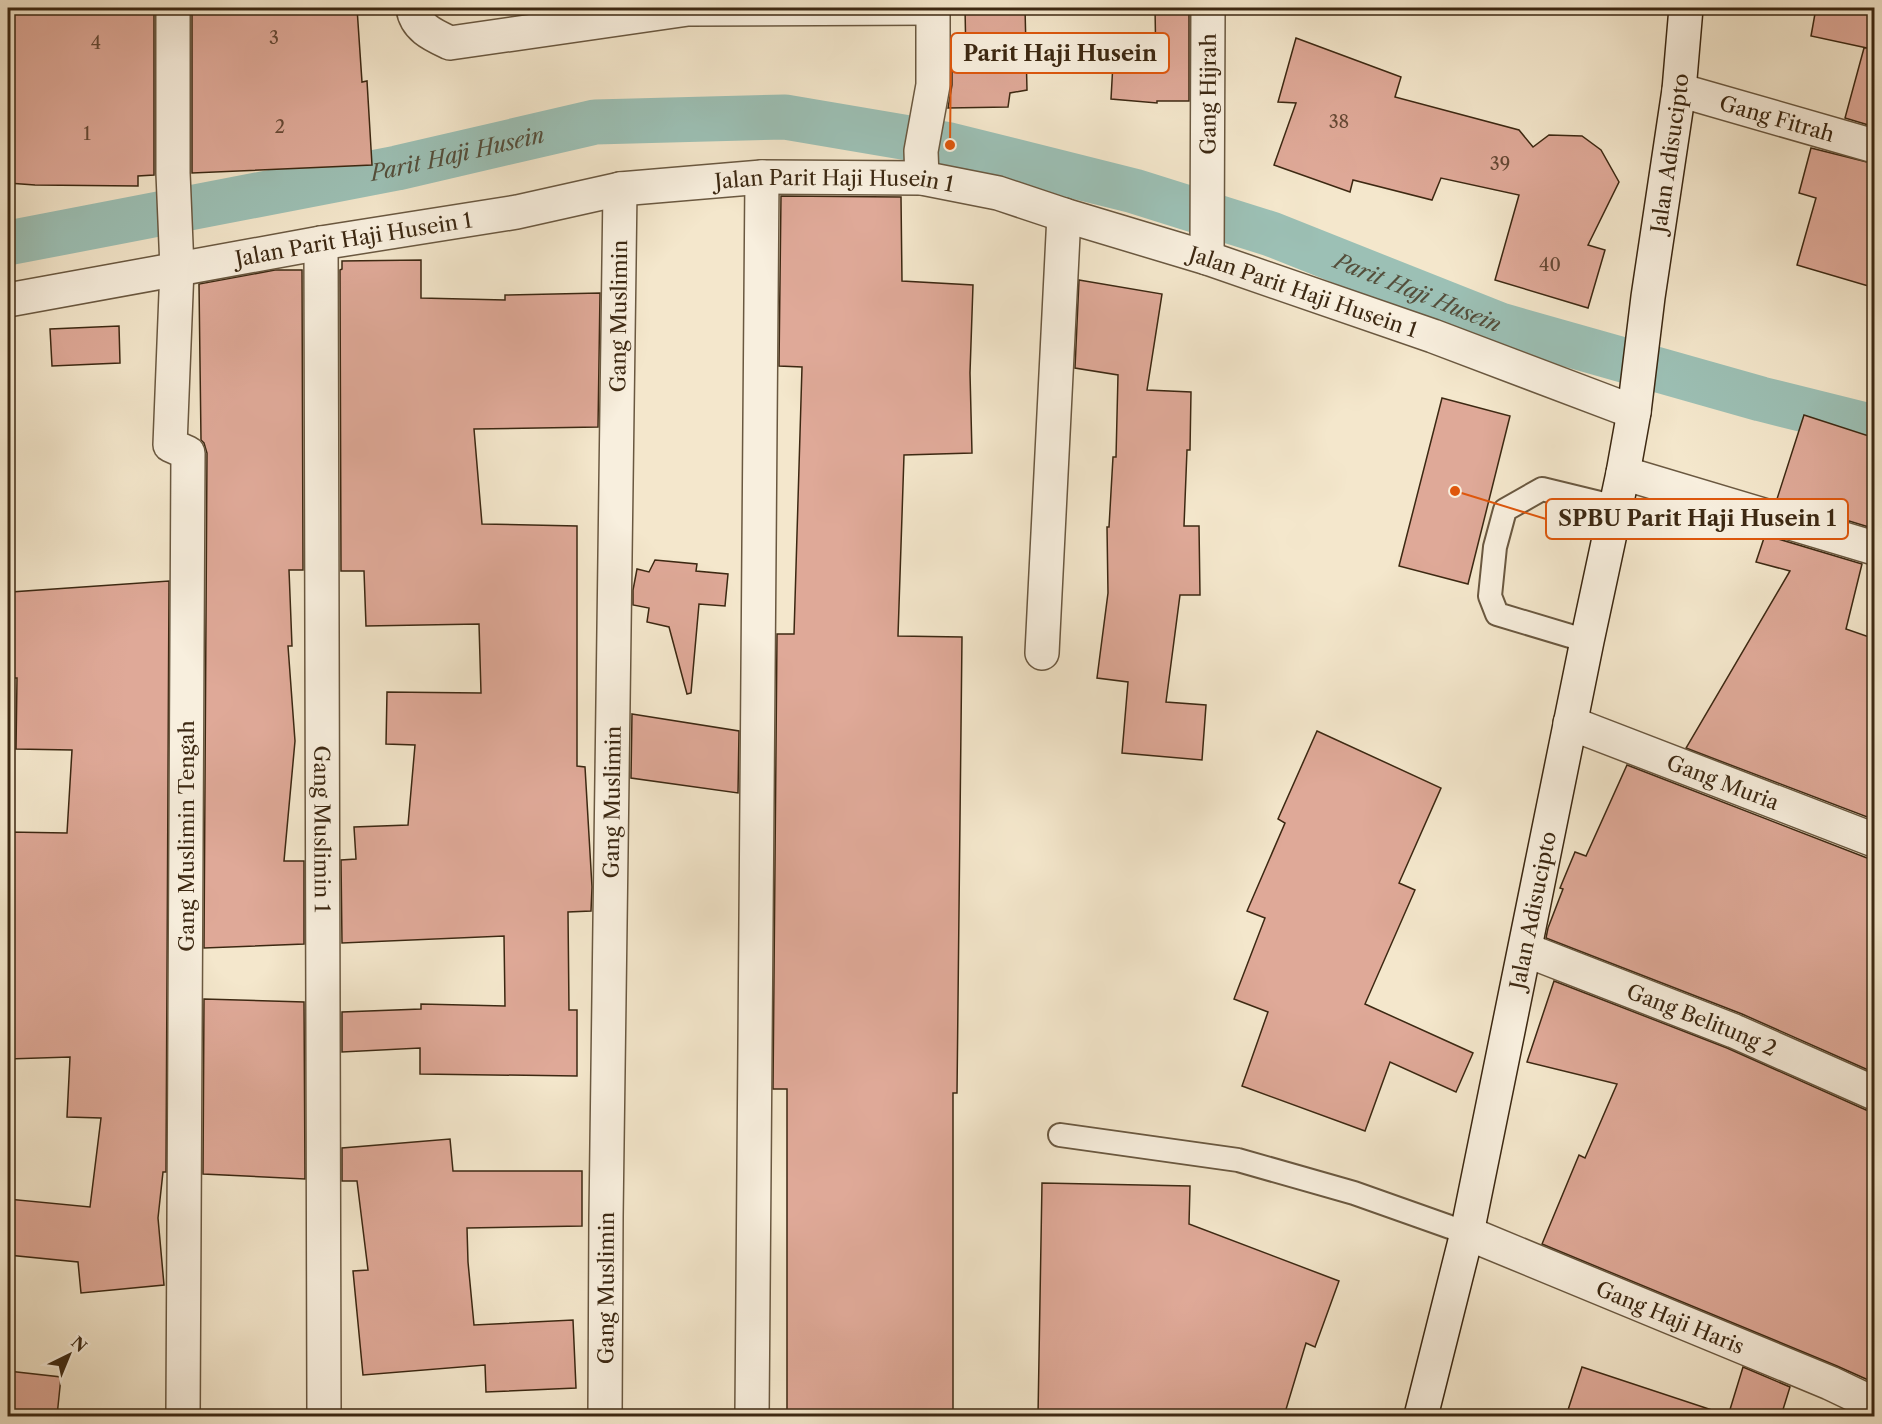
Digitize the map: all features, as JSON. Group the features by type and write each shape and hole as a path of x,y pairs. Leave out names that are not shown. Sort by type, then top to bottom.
{"street":[{"path":"173,8 173,173 177,268"},
{"path":"413,8 415,17 428,33 450,43 688,8 933,8 933,86 921,164"},
{"name":"Gang Hijrah","path":"1208,8 1208,243"},
{"name":"Jalan Adisucipto","path":"1421,1416 1467,1233 1623,473 1679,90 1686,8"},
{"name":"Gang Fitrah","path":"1679,90 1875,146"},
{"name":"Jalan Parit Haji Husein 1","path":"8,300 321,243 517,212 620,189 921,164 1064,215 1208,243 1432,336 1634,408"},
{"path":"752,1416 762,177"},
{"name":"Gang Muslimin","path":"605,1416 620,189"},
{"path":"1042,653 1064,215"},
{"name":"Gang Muslimin 1","path":"321,243 324,1416"},
{"name":"Gang Muslimin Tengah","path":"177,268 170,445 188,453 183,1416"},
{"path":"1623,473 1875,548"},
{"name":"Gang Muria","path":"1570,723 1875,840"},
{"name":"Gang Belitung 2","path":"1526,950 1734,1031 1875,1093"},
{"name":"Gang Haji Haris","path":"1467,1233 1830,1383 1875,1404"}],"lane":[{"path":"1587,641 1497,614 1490,596 1495,547 1505,510 1542,489 1616,507"},
{"path":"1060,1135 1238,1160 1353,1193 1467,1233"}],"building":[{"path":"8,8 154,8 154,175 138,176 138,186 8,183"},
{"path":"192,8 357,8 362,82 367,81 372,165 192,173"},
{"path":"965,8 1025,8 1027,90 1010,93 1008,107 948,108 952,85 952,60 966,59"},
{"path":"1155,8 1189,8 1189,101 1157,101 1157,103 1111,99 1113,63 1156,66"},
{"path":"1816,8 1875,8 1875,127 1845,118 1864,48 1867,48 1811,36"},
{"path":"1296,38 1401,77 1395,97 1519,130 1533,147 1549,135 1582,136 1601,150 1619,182 1588,245 1605,250 1588,308 1495,280 1519,195 1441,178 1432,200 1353,180 1350,192 1274,165 1296,103 1278,102"},
{"path":"1811,148 1875,164 1875,288 1797,265 1816,198 1799,193"},
{"path":"781,196 901,197 902,281 973,285 970,373 972,453 904,455 898,636 962,637 957,1093 953,1093 953,1416 787,1416 787,1089 773,1089 777,634 794,634 802,367 779,366"},
{"path":"421,260 421,298 505,300 505,295 600,293 598,427 474,429 482,524 577,526 577,766 585,767 592,887 591,911 568,912 569,1010 577,1010 577,1076 420,1074 420,1048 342,1052 342,1012 421,1009 421,1004 505,1006 504,936 342,943 341,860 356,859 354,827 408,825 415,745 386,744 387,692 481,693 479,624 366,626 364,571 341,571 340,270 342,261"},
{"path":"275,270 302,270 303,570 289,570 292,646 288,646 295,741 284,861 304,861 304,944 204,948 207,453 201,440 199,284"},
{"path":"1079,280 1162,294 1147,390 1191,392 1190,450 1187,450 1184,526 1199,526 1200,595 1180,595 1166,702 1206,705 1202,760 1122,753 1128,682 1097,678 1108,593 1107,527 1109,527 1113,457 1116,457 1118,375 1075,368"},
{"path":"119,326 120,363 52,366 50,329"},
{"path":"1442,398 1510,416 1468,584 1399,566"},
{"path":"1804,415 1875,438 1875,517 1872,528 1777,499"},
{"path":"1765,535 1862,564 1846,629 1875,639 1875,820 1686,748 1790,571 1756,562"},
{"path":"655,560 697,564 696,571 728,574 725,606 699,604 691,693 687,694 669,627 647,622 649,608 633,605 637,569 649,572"},
{"path":"169,581 166,1172 163,1172 158,1218 164,1285 81,1293 78,1262 8,1255 8,1199 90,1207 101,1118 67,1117 70,1057 8,1059 8,832 67,833 72,750 16,749 17,678 8,678 8,622 13,622 11,592"},
{"path":"632,714 739,731 738,793 631,778"},
{"path":"1317,731 1441,788 1399,883 1415,890 1365,1004 1473,1053 1456,1092 1390,1062 1365,1131 1242,1086 1268,1012 1234,999 1265,918 1247,911 1285,823 1278,819"},
{"path":"1627,765 1867,858 1875,858 1875,1073 1742,1014 1546,938 1563,889 1560,888 1575,852 1586,856"},
{"path":"1554,981 1727,1048 1866,1110 1875,1111 1875,1383 1542,1244 1579,1155 1585,1158 1617,1084 1527,1062"},
{"path":"204,999 304,1002 305,1179 203,1174"},
{"path":"450,1139 453,1171 582,1171 582,1226 467,1228 474,1325 573,1320 576,1388 486,1392 485,1365 363,1375 353,1271 368,1270 357,1181 342,1181 342,1148"},
{"path":"1042,1183 1190,1186 1189,1224 1339,1281 1315,1347 1306,1343 1284,1416 1038,1416"},
{"path":"1582,1367 1712,1410 1711,1416 1566,1416"},
{"path":"1743,1367 1790,1387 1781,1416 1728,1416"},
{"path":"8,1371 61,1377 57,1416 8,1416"}],"waterway":[{"name":"Parit Haji Husein","path":"8,243 397,168 595,122 785,117 950,145 1134,191 1271,234 1500,325 1761,399 1874,427"}],"place":[{"name":"Parit Haji Husein","path":"950,145"},
{"name":"SPBU Parit Haji Husein 1","path":"1455,491"}]}
